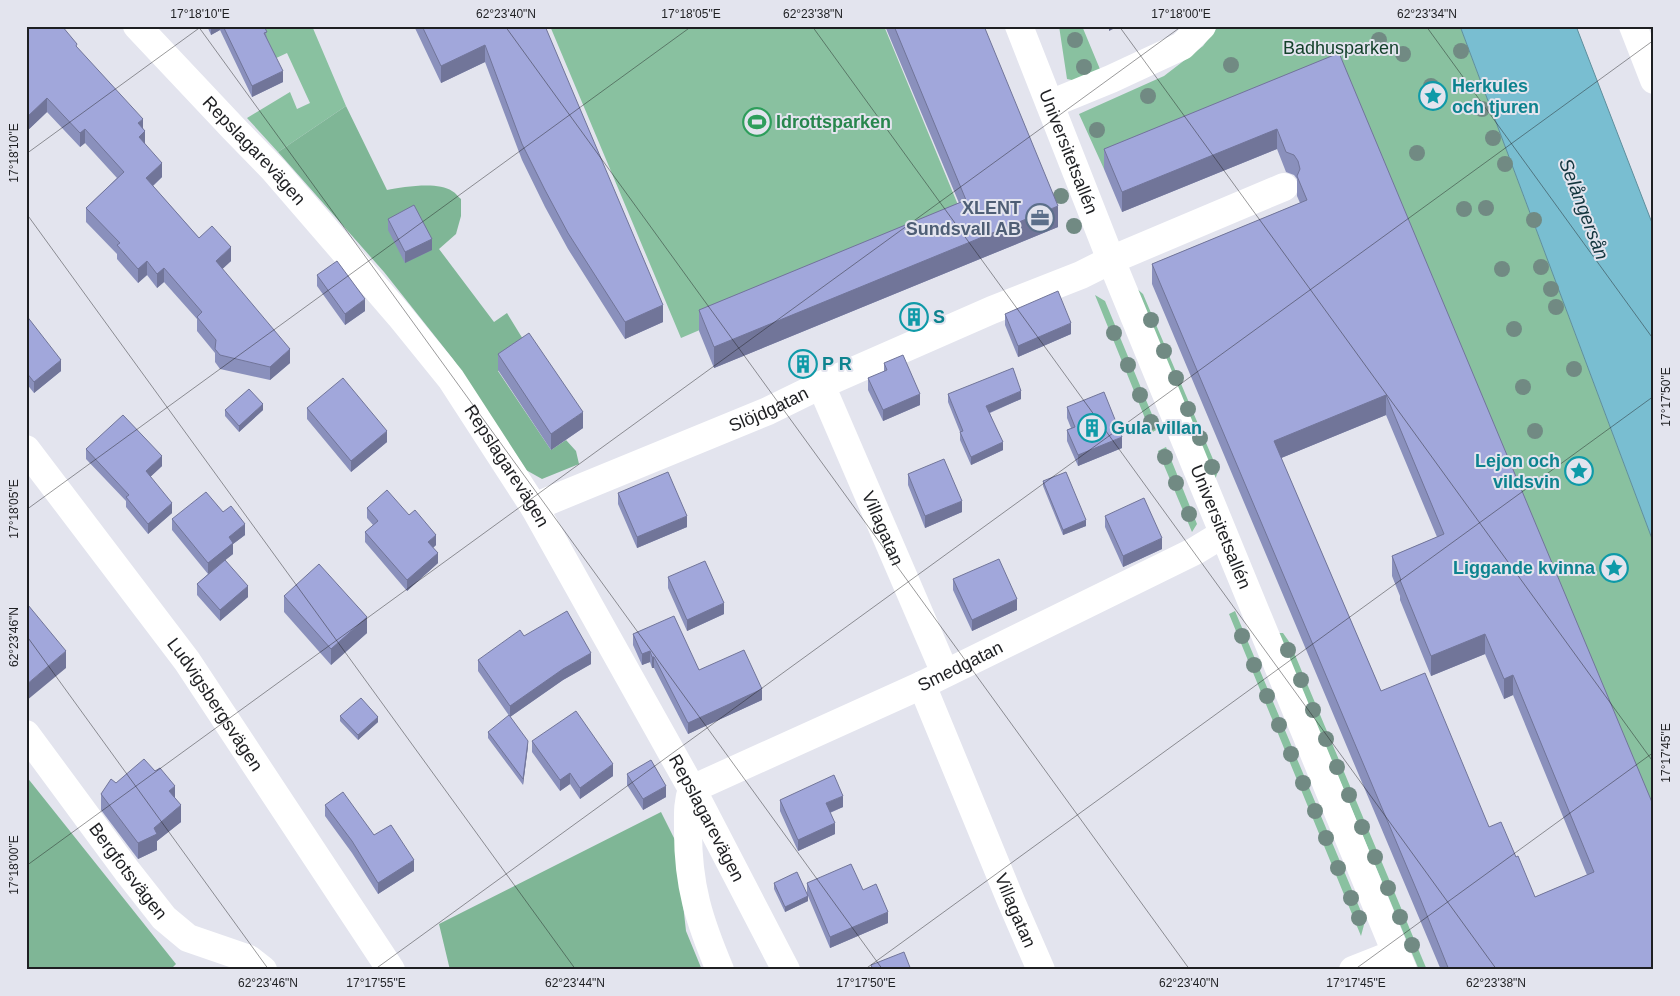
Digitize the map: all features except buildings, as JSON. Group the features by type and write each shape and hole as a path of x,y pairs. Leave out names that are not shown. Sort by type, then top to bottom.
{"street":[{"name":"Repslagarevägen","path":"137,26 274,170 400,316 451,379 534,507 692,789 786,970"},
{"name":"Universitetsallén","path":"1019,26 1111,260 1399,961"},
{"path":"1050,104 1134,69 1182,46 1202,26"},
{"path":"1634,26 1653,76"},
{"name":"Slöjdgatan","path":"534,507 768,410 992,310 1081,275 1111,260 1284,187"},
{"name":"Villagatan","path":"821,385 933,679 1011,902 1041,970"},
{"name":"Ludvigsbergsvägen","path":"26,448 188,661 391,970"},
{"name":"Smedgatan","path":"692,789 933,679 1186,555 1223,534"},
{"name":"Bergfotsvägen","path":"26,734 164,918 188,938 249,959 263,970"},
{"path":"692,789 688,808 689,870 703,930 720,970"},
{"path":"1354,970 1399,961"}],"green space":[{"path":"259,26 312,26 346,106 278,152 247,118 290,92 297,109 310,103 287,53 272,60"},
{"name":"Idrottsparken","path":"550,26 884,26 963,217 681,338"},
{"path":"1059,26 1082,26 1102,74 1082,82 1067,79"},
{"name":"Badhusparken","path":"1218,26 1460,26 1654,544 1654,825 1259,106 1104,169 1079,114 1164,76 1203,46"},
{"path":"346,106 387,190 430,185 446,188 461,199 461,216 456,234 439,249 494,322 507,313 529,349 498,371 551,450 566,440 576,451 579,464 542,479 526,470 453,359 384,272 278,152"},
{"path":"1135,287 1143,294 1218,471 1214,483"},
{"path":"1095,295 1105,301 1158,429 1151,433"},
{"path":"1166,447 1197,524 1192,532 1158,451"},
{"path":"1235,611 1365,921 1361,936 1229,614"},
{"path":"1278,633 1283,633 1290,643 1427,970 1419,970"},
{"path":"26,776 176,964 170,970 26,970"},
{"path":"661,812 676,842 686,931 702,970 450,970 439,924"}],"water":[{"name":"Selångersån","path":"1460,26 1576,26 1654,228 1654,544"}],"place":[{"name":"Herkules och tjuren","path":"1433,96"},
{"name":"Idrottsparken","path":"757,122"},
{"name":"XLENT Sundsvall AB","path":"1040,218"},
{"name":"S","path":"914,317"},
{"name":"P R","path":"803,364"},
{"name":"Gula villan","path":"1092,428"},
{"name":"Lejon och vildsvin","path":"1579,471"},
{"name":"Liggande kvinna","path":"1614,568"}]}
